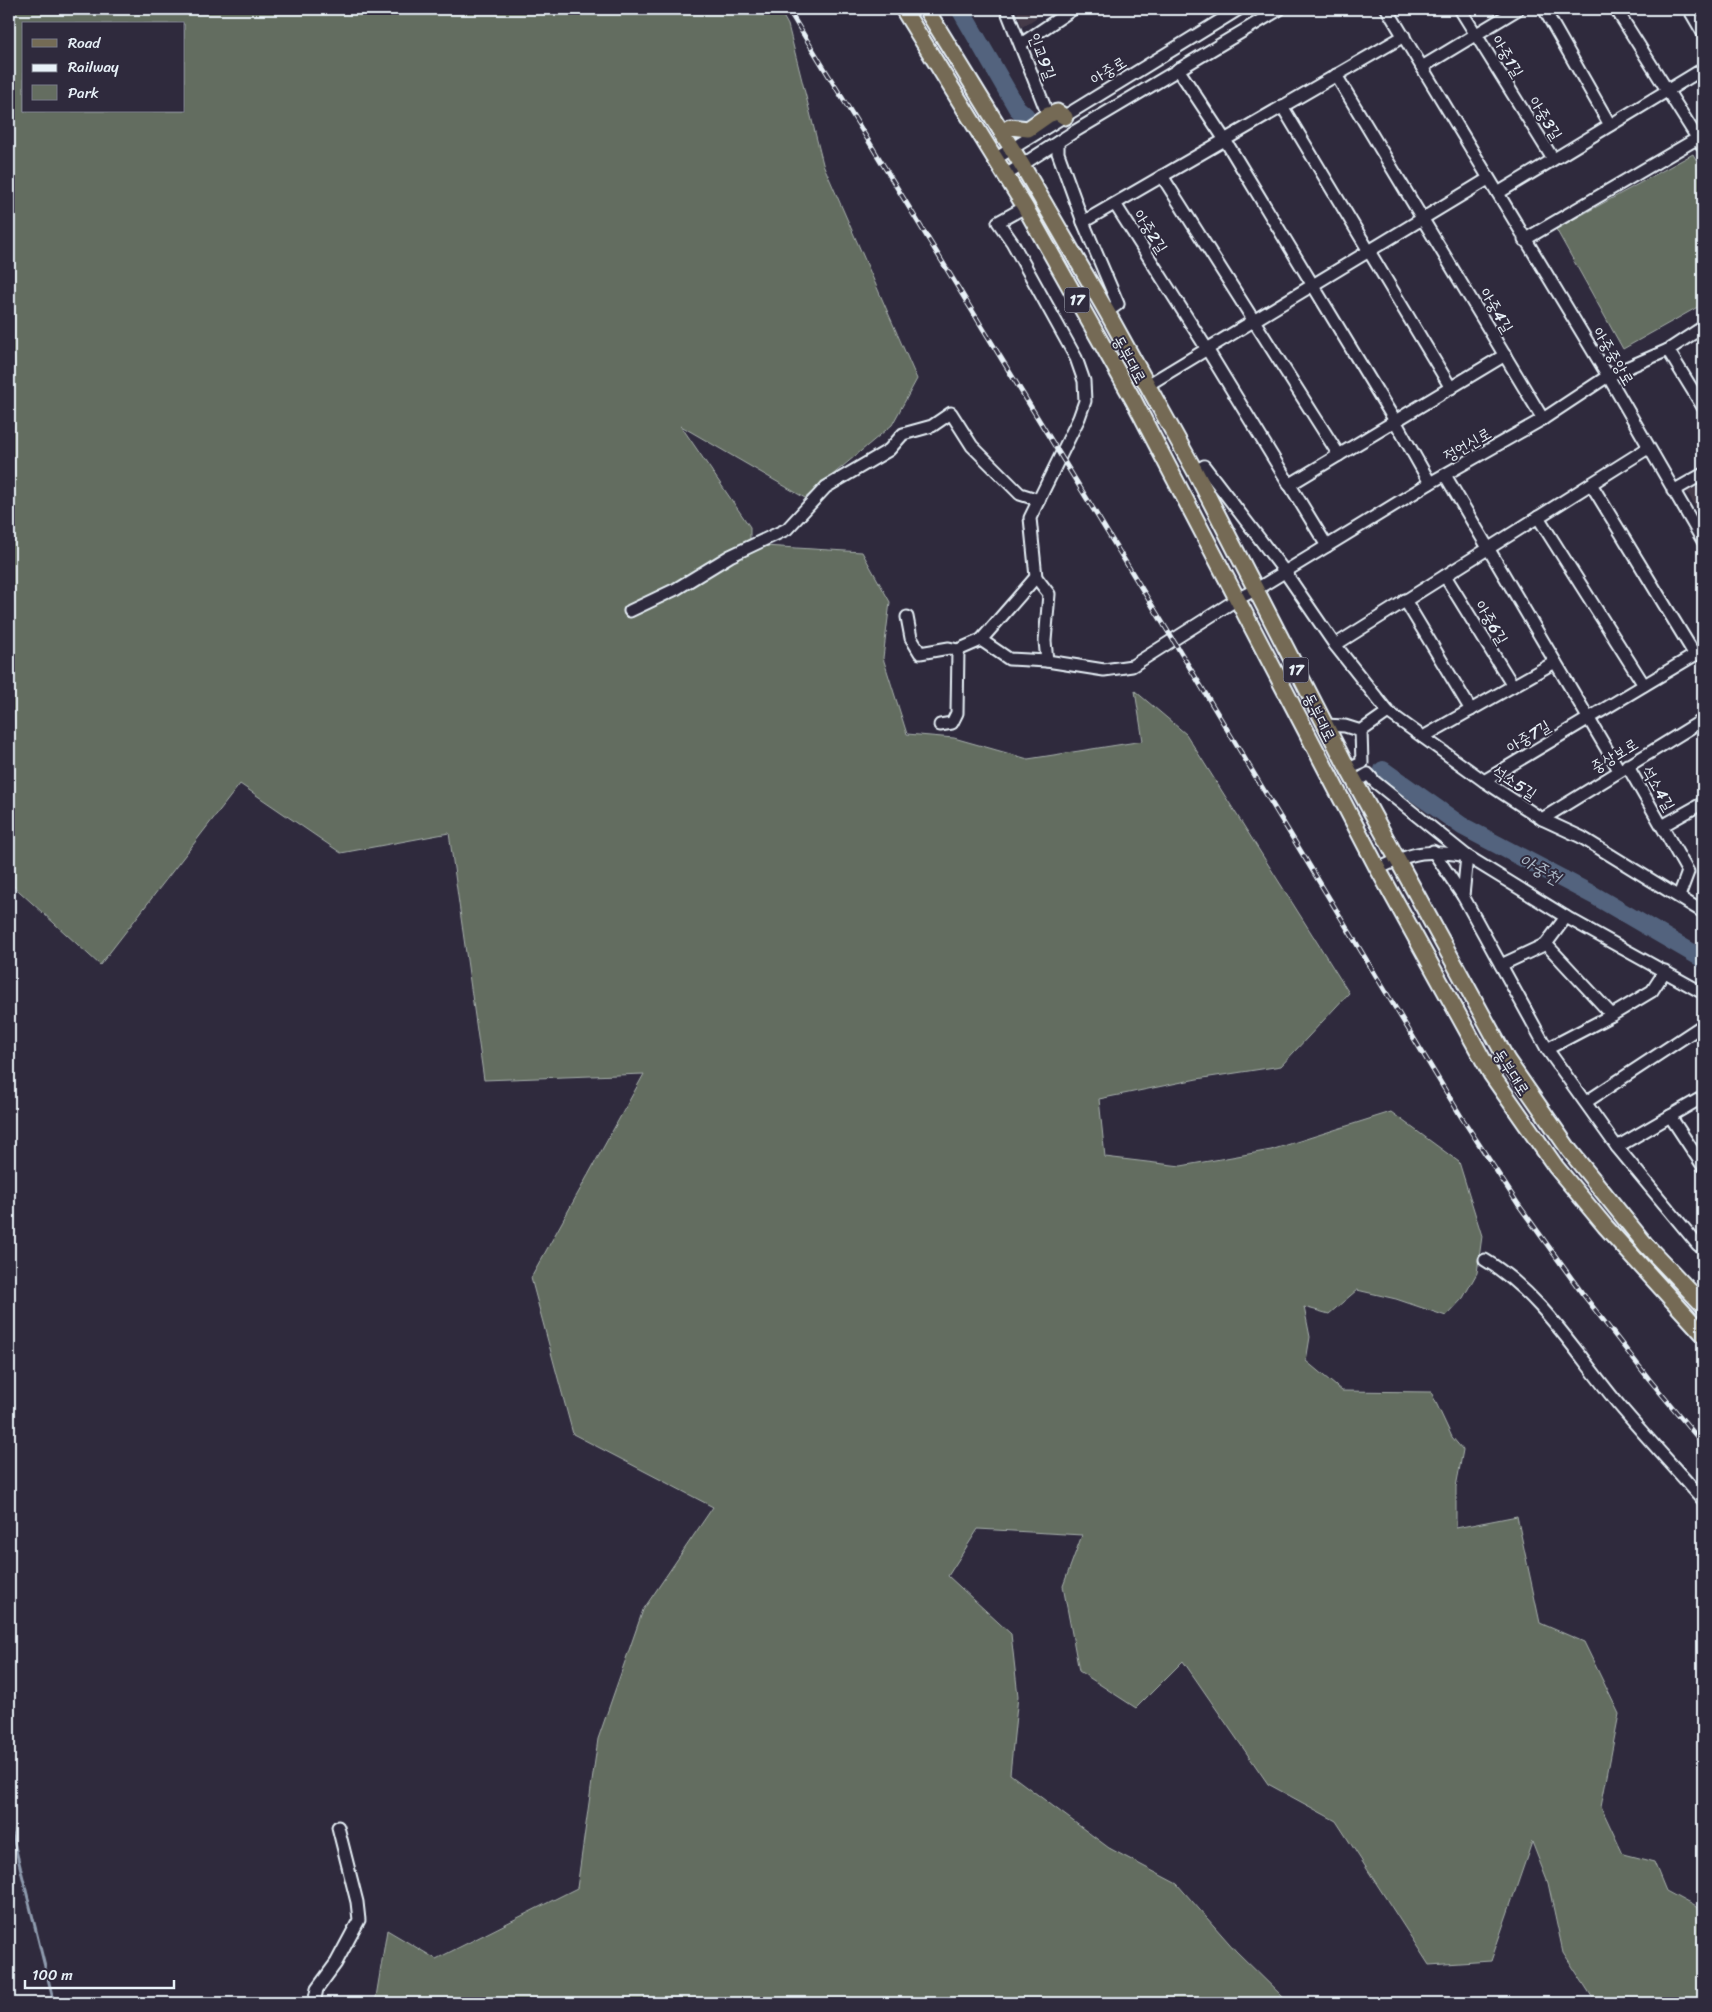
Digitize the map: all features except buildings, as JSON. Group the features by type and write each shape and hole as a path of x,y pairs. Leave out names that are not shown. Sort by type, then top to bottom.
{"main road":[{"name":"동부대로","path":"903,9 1025,207 1134,401 1239,598 1378,869 1491,1074 1556,1166 1605,1226 1703,1334"},
{"name":"동부대로","path":"926,9 1022,165 1107,312 1146,386 1195,471 1325,725 1358,772 1398,859 1506,1060 1576,1158 1646,1245 1703,1305"},
{"path":"1002,132 1010,127 1028,129 1048,115 1057,112 1066,117"}],"street":[{"name":"인교9길","path":"1006,9 1048,115"},
{"path":"1021,44 1073,9"},
{"name":"아중로","path":"995,159 1239,9"},
{"path":"1006,175 1178,69 1280,9"},
{"name":"아중중앙로","path":"1387,9 1498,193 1524,240 1608,376 1703,542"},
{"path":"1460,9 1476,34"},
{"name":"아중1길","path":"1422,67 1518,9"},
{"path":"1544,9 1610,125"},
{"path":"1524,240 1701,143 1616,9"},
{"path":"1689,9 1703,33"},
{"name":"아중1길","path":"1476,34 1511,94"},
{"name":"아중2길","path":"1082,222 1404,36"},
{"path":"1178,69 1225,140 1396,421 1430,483"},
{"name":"아중3길","path":"1498,193 1703,69"},
{"name":"아중4길","path":"1336,75 1543,419"},
{"name":"아중3길","path":"1511,94 1553,159"},
{"path":"1282,106 1451,388"},
{"path":"1058,142 1058,153 1082,222 1118,304 1107,312"},
{"path":"1162,176 1339,455"},
{"path":"1146,386 1488,179"},
{"name":"아중2길","path":"1115,204 1207,349"},
{"path":"1025,207 998,222 1012,242 1076,358 1084,381 1085,400 1079,418 1030,518 1036,577 1049,594 1045,642 1048,661"},
{"name":"정언신로","path":"981,640 1009,659 1048,661 1104,670 1132,666 1239,598 1430,483 1543,419 1608,376 1668,350 1703,327"},
{"path":"1207,349 1327,546"},
{"path":"1668,350 1703,407"},
{"path":"1290,485 1505,355"},
{"path":"630,611 676,589 730,556 787,529 826,487 889,450 903,434 932,426 951,413 972,446 1020,494 1039,500"},
{"path":"1335,645 1648,448"},
{"name":"석소5길","path":"1195,471 1204,466 1285,572 1335,645 1388,712 1484,781 1542,819 1581,838 1703,912"},
{"name":"아중6길","path":"1445,474 1555,662"},
{"path":"1673,491 1703,474"},
{"name":"아중7길","path":"1484,781 1699,652 1641,566 1591,484"},
{"path":"1538,517 1644,685"},
{"name":"아중6길","path":"1445,576 1512,686"},
{"path":"907,617 911,638 920,653 949,648 958,650 981,640 1036,577"},
{"path":"1405,600 1471,710"},
{"path":"940,725 952,723 957,714 958,650"},
{"path":"1423,737 1555,662 1588,719 1623,768"},
{"path":"1361,731 1388,712"},
{"name":"중상보로","path":"1542,819 1703,720"},
{"path":"1325,725 1345,726 1361,731"},
{"path":"1361,731 1358,772 1375,782 1467,856 1566,917 1703,993"},
{"name":"석소4길","path":"1623,768 1662,826 1688,872 1678,896"},
{"name":"석소4길","path":"1662,826 1703,803"},
{"path":"1378,869 1398,859 1420,852 1433,851 1467,856"},
{"path":"1433,851 1463,896 1547,1049 1617,1147 1698,1245 1703,1243"},
{"path":"1463,896 1467,856"},
{"path":"1501,965 1546,944 1566,917"},
{"path":"1546,944 1612,1015"},
{"path":"1547,1049 1612,1015 1652,991 1665,971"},
{"path":"1586,1102 1703,1025"},
{"path":"1617,1147 1703,1097"},
{"path":"1670,1116 1703,1166"},
{"path":"1485,1260 1507,1273 1565,1336 1619,1404 1703,1500"},
{"path":"314,2003 317,1989 336,1963 359,1920 357,1902 338,1827"}],"shaded area":[{"path":"1016,9 1050,9 1022,27"},
{"path":"1703,483 1703,519 1687,492"}],"green space":[{"path":"9,9 779,9 788,25 823,164 917,379 892,425 805,498 681,426 750,527 750,543 764,546 862,552 890,602 883,658 907,734 954,738 1028,759 1143,741 1135,691 1186,734 1349,993 1281,1066 1197,1079 1099,1099 1105,1157 1181,1166 1271,1150 1391,1112 1459,1162 1482,1236 1477,1273 1463,1298 1446,1316 1396,1299 1357,1290 1329,1314 1304,1307 1310,1337 1306,1361 1342,1391 1431,1392 1452,1437 1463,1450 1456,1487 1456,1528 1517,1516 1540,1623 1584,1642 1619,1714 1601,1807 1623,1854 1654,1862 1666,1891 1703,1911 1703,2003 1596,2003 1563,1952 1548,1883 1532,1842 1491,1961 1429,1965 1336,1821 1268,1784 1183,1661 1136,1708 1079,1671 1063,1586 1082,1535 978,1529 948,1576 1011,1634 1018,1696 1010,1774 1109,1848 1177,1884 1236,1951 1283,1997 1285,2003 375,2003 387,1930 436,1959 577,1888 598,1739 643,1610 713,1507 573,1434 531,1278 644,1074 484,1080 449,833 341,853 240,784 100,965 9,882"},
{"path":"1693,154 1703,172 1703,304 1623,349 1556,229"}],"waterway":[{"path":"960,9 1017,108 1026,116"},
{"name":"아중천","path":"1383,770 1462,826 1595,896 1703,959"},
{"path":"9,1822 54,2003"}],"railway":[{"path":"788,9 1462,1118 1518,1204 1582,1293 1703,1444"}]}
